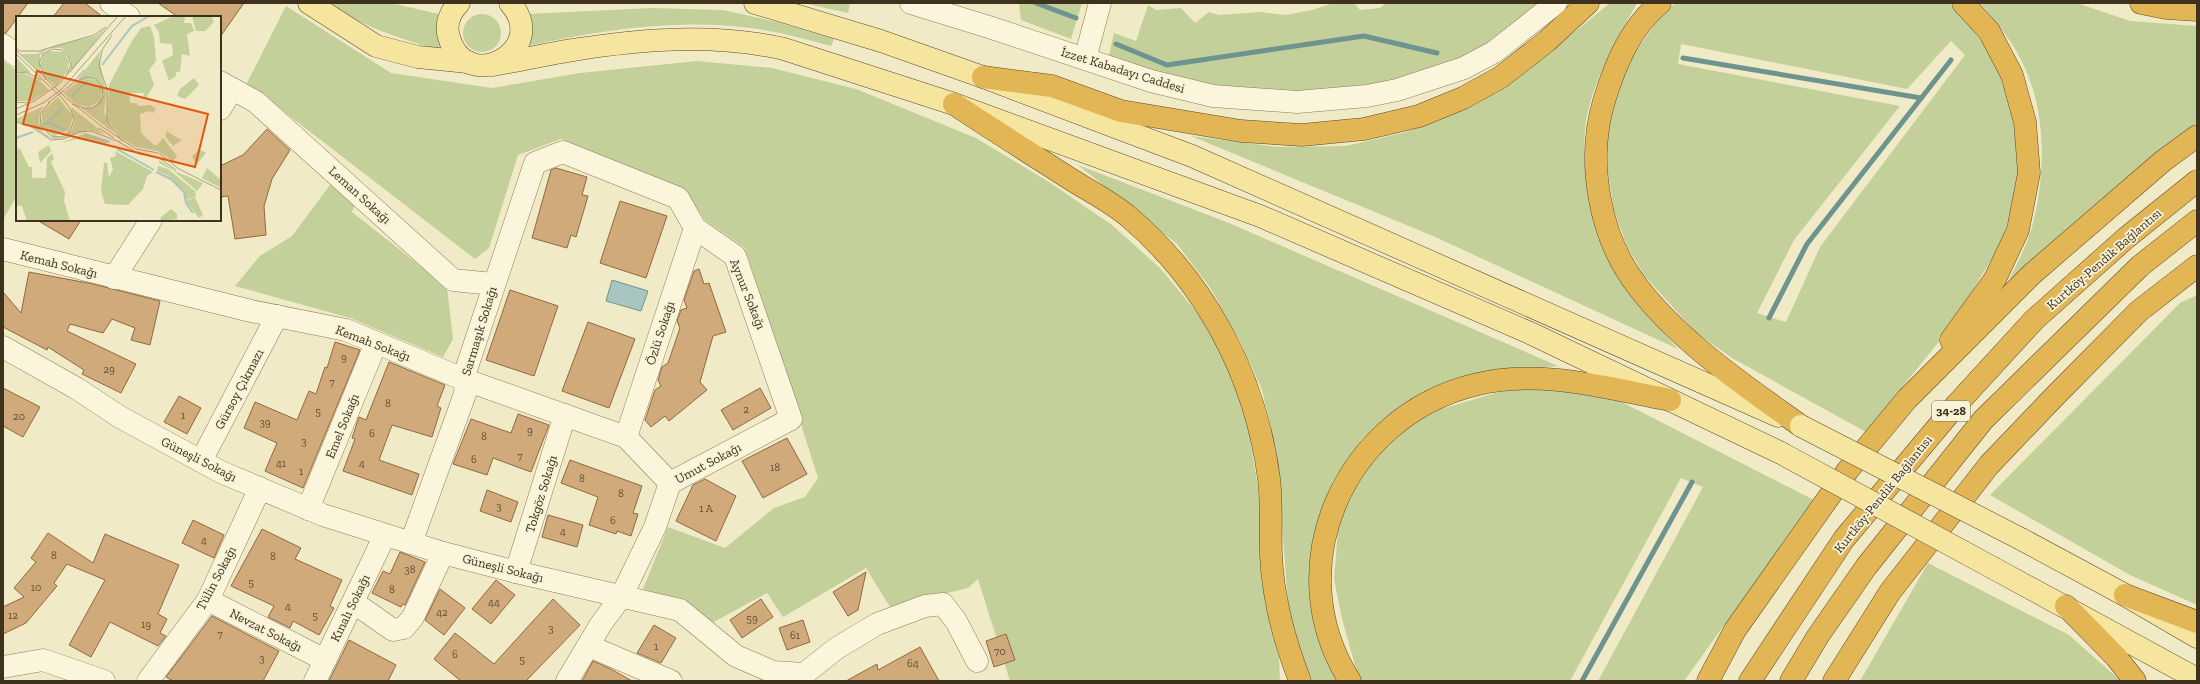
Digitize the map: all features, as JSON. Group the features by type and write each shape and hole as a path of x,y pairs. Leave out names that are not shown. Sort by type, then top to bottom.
{"highway":[{"path":"983,77 1052,86 1120,111 1241,131 1302,135 1364,129 1419,116 1463,98 1501,77 1547,41 1588,3"},
{"path":"1660,3 1652,9 1631,37 1614,68 1600,114 1595,160 1600,202 1613,243 1637,286 1662,315 1728,373 1801,426"},
{"path":"1694,681 1735,630 1848,470 1907,399 1995,279 2018,230 2029,173 2025,122 2012,75 1988,31 1963,3"},
{"path":"2140,3 2166,8 2197,10"},
{"path":"954,104 1129,216 1170,256 1201,296 1226,338 1242,374 1258,426 1269,480 1271,557 1278,613 1287,649 1300,681"},
{"path":"1907,399 2032,274 2163,161 2197,136"},
{"name":"Kurtköy-Pendik Bağlantısı","path":"1750,681 1844,539 1957,404 2034,320 2126,238 2197,181"},
{"name":"34-28","path":"1791,681 1818,636 1866,566 1983,420 2140,266 2197,221"},
{"path":"1834,681 1890,592 1989,465 2139,311 2197,266"},
{"path":"2139,311 2197,283"},
{"path":"1350,681 1331,642 1322,604 1323,546 1332,509 1338,493 1360,460 1379,438 1418,407 1444,395 1474,384 1512,379 1558,378 1670,400"},
{"path":"1845,681 1890,592"},
{"path":"2125,594 2197,622"},
{"path":"2066,606 2116,657 2135,681"},
{"path":"1708,681 1735,630"}],"main road":[{"path":"309,3 376,46 418,57 468,62 480,66 625,42 694,39 730,40 758,43 784,49 954,104 1260,216 1530,333 1781,453 2066,606 2197,679"},
{"path":"458,3 448,20 447,32 454,49 468,62"},
{"path":"492,65 503,61 512,53 518,43 521,32 520,20 516,9 510,3"},
{"path":"755,3 881,41 983,77 1192,156 1801,426 2021,538 2125,594 2197,637"}],"street":[{"path":"111,3 129,16"},
{"name":"İzzet Kabadayı Caddesi","path":"911,3 992,28 1151,82 1213,96 1297,102 1367,96 1397,90 1464,68 1494,52 1556,3"},
{"path":"1085,59 1100,3"},
{"path":"3,45 16,55"},
{"path":"221,105 226,86"},
{"name":"Leman Sokağı","path":"226,86 256,102 453,280 493,284"},
{"name":"Aynur Sokağı","path":"535,163 563,152 678,198 695,228 735,256 792,419"},
{"name":"Sarmaşık Sokağı","path":"411,543 466,391 463,379 493,284 535,163"},
{"path":"114,278 150,221"},
{"name":"Özlü Sokağı","path":"626,437 695,228"},
{"name":"Kemah Sokağı","path":"3,249 114,278 277,316 346,330 463,379 626,437 670,483"},
{"name":"Gürsoy Çıkmazı","path":"201,461 277,316"},
{"name":"Emel Sokağı","path":"308,508 376,343"},
{"name":"Güneşli Sokağı","path":"3,348 76,388 120,417 201,461 260,488 308,508 385,535 443,553 516,572 680,610 736,656 773,672 804,674 837,648 877,624 925,606 944,604 956,621 977,661"},
{"name":"Tokgöz Sokağı","path":"516,572 565,415"},
{"name":"Umut Sokağı","path":"567,681 601,624 622,596 655,527 670,483 792,419"},
{"name":"Tülin Sokağı","path":"148,681 208,600 260,488"},
{"name":"Kınalı Sokağı","path":"315,681 385,535"},
{"path":"353,602 393,630 404,628 412,617 443,553"},
{"name":"Nevzat Sokağı","path":"208,600 325,660"},
{"path":"589,646 671,681"},
{"path":"3,667 43,660 104,681"}],"green space":[{"path":"329,3 391,3 443,15 438,33 441,51 397,37 369,26 342,12"},
{"path":"803,3 850,3 848,13"},
{"path":"1019,3 1082,3 1071,39 1021,20"},
{"path":"1333,3 1354,3 1360,10 1380,8 1386,3 1554,3 1480,61 1337,97 1199,86 1108,59 1114,33 1136,41 1148,5 1156,10 1181,8 1195,23 1209,12 1219,15 1260,12 1286,15 1312,10"},
{"path":"1610,3 1637,3 1601,72 1587,116 1584,138 1584,154 1590,204 1596,229 1605,251 1628,291 1678,349 1433,236 1191,136 1279,147 1346,146 1406,132 1465,109 1521,76"},
{"path":"1676,3 1949,3 1961,14 1989,51 2004,82 2016,121 2019,171 2012,212 1998,249 1946,333 1866,432 1732,358 1695,332 1644,275 1627,246 1614,210 1608,173 1608,123 1625,67 1662,14","holes":["1951,41 1965,55 1820,247 1786,322 1757,313 1794,240 1900,106 1678,64 1681,44 1907,89"]},
{"path":"1980,3 2077,3 2130,21 2197,26 2197,123 2009,280 2022,254 2032,227 2037,207 2042,164 2040,120 2030,79 2017,52 2008,37"},
{"path":"286,6 391,73 492,88 580,73 697,61 772,68 856,89 976,138 1049,182 1112,225 1160,268 1199,315 1225,357 1247,419 1258,488 1267,609 1279,657 1280,681 1010,681 978,579 968,588 890,607 866,568 783,617 767,593 712,623 688,603 643,589 668,527 725,548 774,508 805,497 818,478 745,248 705,220 682,188 561,139 518,155 489,248 475,259 247,83"},
{"path":"651,8 723,10 777,22 834,39 831,46 753,28 687,24 607,31 527,46 528,14"},
{"path":"482,14 492,17 498,23 501,33 498,43 492,49 482,52 472,49 466,43 463,33 466,23 472,17"},
{"path":"3,61 16,70 16,197 3,220"},
{"path":"1078,165 1229,223 1558,366 1485,374 1440,384 1402,405 1363,438 1333,481 1316,537 1311,601 1338,681 1313,681 1300,652 1289,616 1276,449 1262,390 1240,341 1211,289 1177,244"},
{"path":"330,185 355,205 352,212 447,287 453,339 443,357 350,318 235,286 260,256 292,236"},
{"path":"2197,295 2197,605 2130,575 1990,495 2180,303"},
{"path":"1534,386 1610,396 1814,500 1684,681 1598,681 1703,487 1681,478 1570,681 1362,681 1358,676 1342,619 1334,579 1338,530 1352,486 1396,433 1441,409 1495,393"},
{"path":"1928,563 2069,635 2121,681 1860,681"}],"water":[{"path":"612,280 648,291 641,311 606,301"}],"building":[{"path":"3,3 28,3 18,16 16,16 16,19 6,33 3,33"},
{"path":"64,3 85,3 102,16 54,16"},
{"path":"158,3 244,3 221,36 221,16 177,16"},
{"path":"267,129 290,150 272,179 264,206 266,235 235,239 228,196 221,197 221,166 243,155"},
{"path":"556,168 587,177 582,195 588,196 576,237 571,235 567,248 532,238 551,170"},
{"path":"620,201 667,216 646,278 600,263"},
{"path":"39,221 80,221 69,239"},
{"path":"699,269 704,284 709,283 726,332 713,336 700,382 707,390 669,421 665,416 651,427 645,420 655,390 661,386 658,380 662,367 668,363 680,328 677,321 681,310 687,308 684,300 694,271"},
{"path":"29,272 93,284 160,301 150,345 131,340 135,328 112,319 103,333 70,324 67,331 136,364 121,393 82,374 84,370 48,347 47,350 3,327 3,292 21,313"},
{"path":"510,290 558,306 534,376 486,360"},
{"path":"588,322 635,339 609,408 562,391"},
{"path":"335,342 360,350 303,488 265,471 277,443 244,428 255,402 297,420 309,391 316,394 325,367 327,368"},
{"path":"389,362 445,385 437,406 441,408 432,437 392,425 379,460 419,474 412,495 343,471 355,439 352,438 359,417 366,420"},
{"path":"3,388 40,407 23,437 3,426"},
{"path":"760,388 771,408 733,430 721,410"},
{"path":"179,396 201,408 187,434 164,422"},
{"path":"518,414 549,425 531,472 493,458 487,475 453,464 471,419 511,433"},
{"path":"787,438 807,474 763,498 742,461"},
{"path":"570,460 642,486 633,513 638,514 631,536 617,531 616,534 589,525 598,497 561,483"},
{"path":"705,479 736,496 716,541 676,521 693,485"},
{"path":"487,490 518,502 511,522 480,511"},
{"path":"548,515 583,525 577,547 542,537"},
{"path":"193,520 224,535 214,558 182,543"},
{"path":"262,529 301,548 295,559 342,580 330,606 334,608 319,635 293,621 290,628 268,617 274,606 231,586"},
{"path":"48,533 93,563 105,534 179,565 158,614 167,619 160,633 166,636 158,646 110,622 91,657 69,645 105,580 67,564 54,583 57,586 26,623 3,634 3,607 24,597 14,588 36,562 31,558"},
{"path":"400,552 425,562 405,605 403,604 401,607 372,593 383,571 390,574"},
{"path":"866,572 858,610 848,616 833,592"},
{"path":"496,580 515,595 491,624 472,609"},
{"path":"440,589 465,608 444,635 425,620"},
{"path":"553,599 580,625 526,681 461,681 434,659 455,633 494,664"},
{"path":"761,599 773,617 742,638 730,620"},
{"path":"212,616 279,651 263,681 173,681 166,677"},
{"path":"803,620 810,642 787,650 779,628"},
{"path":"654,625 676,638 661,663 637,653"},
{"path":"1006,634 1015,660 994,667 986,641"},
{"path":"349,640 396,665 388,681 329,681"},
{"path":"920,647 939,681 846,681 877,664 878,670"},
{"path":"593,661 611,669 632,681 582,681"}],"waterway":[{"path":"1036,3 1076,18"},
{"path":"1116,44 1167,65 1364,36 1437,53"},
{"path":"1683,58 1921,98"},
{"path":"1769,318 1807,244 1951,60"},
{"path":"1582,681 1692,482"}]}
